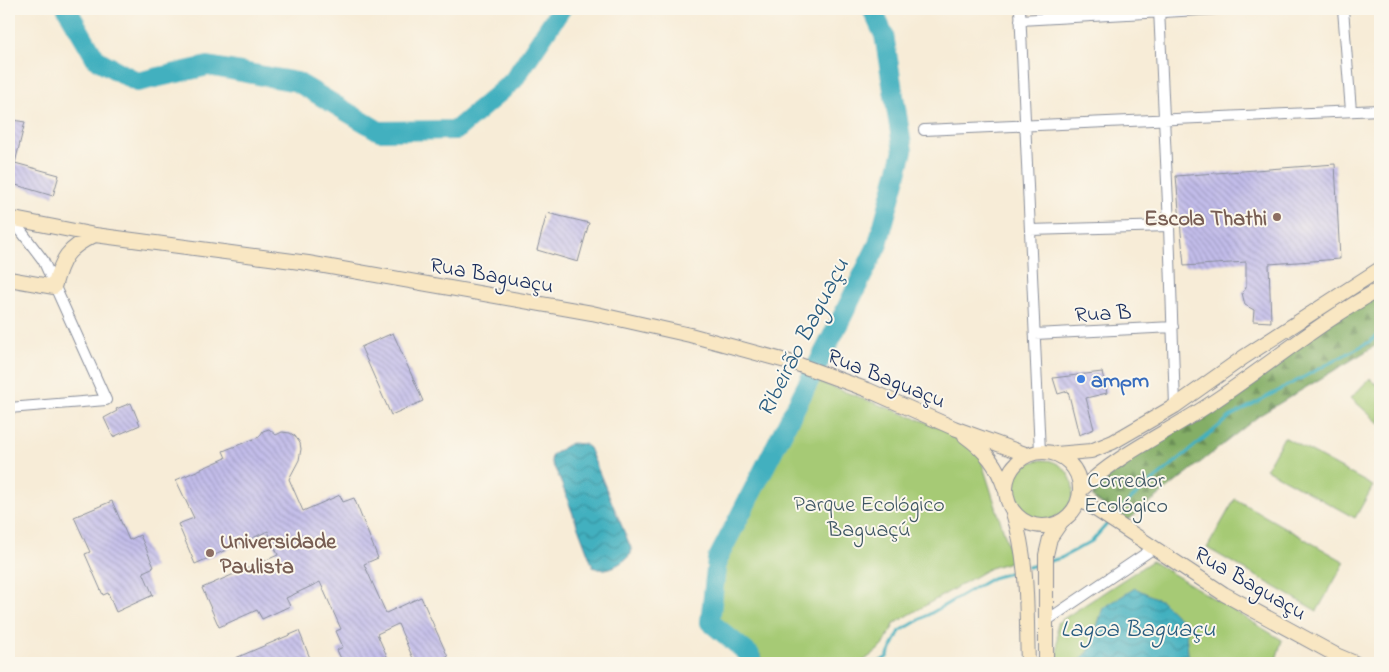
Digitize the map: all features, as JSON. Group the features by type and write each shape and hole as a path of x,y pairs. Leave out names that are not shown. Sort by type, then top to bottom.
{"main road":[{"name":"Rua Baguaçu","path":"9,218 95,235 308,263 592,313 690,335 797,364 868,390 954,428"},
{"path":"9,279 54,287 59,268 67,253 82,241 95,235"},
{"path":"954,428 1034,453 1069,454 1091,451 1113,442 1175,406 1244,356 1380,269"},
{"path":"1046,663 1046,556 1050,538 1061,522 1072,513 1080,495 1098,473 1213,403 1348,308 1380,289"},
{"path":"954,428 990,458 999,472 1007,502 1020,534 1024,560 1028,663"},
{"path":"1005,490 1006,479 1018,460 1034,453"},
{"path":"1056,454 1066,459 1074,468 1079,479 1080,495"},
{"name":"Rua Baguaçu","path":"1080,495 1097,510 1224,594 1334,659 1355,663"},
{"path":"1013,513 1023,521 1035,526 1048,526 1061,522"}],"street":[{"path":"1020,9 1035,334 1034,453"},
{"path":"1020,20 1159,10 1218,9"},
{"path":"1343,9 1351,111"},
{"path":"1159,10 1175,406"},
{"path":"924,130 1380,110"},
{"path":"9,223 21,231 43,260 106,400 9,408"},
{"path":"1030,230 1169,226"},
{"name":"Rua B","path":"1035,334 1173,327"},
{"path":"1046,621 1154,548"}],"green space":[{"name":"Corredor Ecológico","path":"1380,287 1380,343 1260,415 1127,521 1093,498 1092,486 1215,406"},
{"path":"1370,378 1380,388 1380,424 1351,398"},
{"name":"Parque Ecológico Baguaçú","path":"819,382 947,430 979,453 1013,561 990,568 895,623 883,646 861,663 763,663 760,654 718,617 725,562"},
{"path":"1284,437 1373,486 1355,518 1266,469"},
{"path":"1043,460 1060,465 1068,473 1073,490 1068,507 1060,515 1043,520 1026,515 1018,507 1013,490 1018,473 1026,465"},
{"path":"1235,499 1345,562 1317,611 1207,548"},
{"path":"1152,561 1282,640 1275,663 1196,663 1188,654 1185,624 1103,608 1089,651 1077,663 1058,663 1057,623"}],"water":[{"path":"571,443 584,444 589,448 631,548 631,554 628,557 619,564 609,568 598,569 593,567 559,477 551,461 552,455"},
{"name":"Lagoa Baguaçu","path":"1135,588 1162,601 1185,624 1188,654 1196,663 1077,663 1089,651 1103,608"}],"building":[{"path":"13,120 25,122 15,163 59,175 53,196 9,183 9,136"},
{"path":"1335,164 1340,259 1269,264 1271,322 1253,321 1254,310 1245,305 1242,293 1246,288 1246,262 1184,266 1176,176"},
{"path":"547,213 589,223 578,262 537,250"},
{"path":"393,333 423,401 391,415 361,347"},
{"path":"1102,372 1107,393 1086,398 1094,429 1079,435 1068,391 1058,394 1053,378"},
{"path":"131,403 140,425 113,437 104,418 117,411 116,409"},
{"path":"269,429 276,435 282,432 290,433 300,443 299,460 289,479 303,511 340,495 343,502 354,498 378,558 364,564 386,613 421,597 448,657 433,663 415,663 398,624 377,634 390,663 343,663 337,650 343,647 336,631 341,629 320,582 286,598 290,606 262,619 257,610 219,627 202,588 278,555 268,531 195,564 178,524 194,518 176,480 226,458 223,451 259,437 263,431"},
{"path":"112,501 129,540 140,535 154,567 143,572 153,595 116,612 108,593 103,595 85,554 90,552 74,517"},
{"path":"299,631 312,663 224,663"}],"waterway":[{"name":"Ribeirão Baguaçu","path":"67,9 96,59 137,82 208,66 297,82 379,131 456,130 513,81 561,9"},
{"name":"Ribeirão Baguaçu","path":"752,663 750,655 710,622 717,560 878,244 903,151 884,35 872,9"},
{"path":"1114,517 1132,498 1231,416 1369,342 1380,334"},
{"path":"1050,561 1061,558 1092,541 1108,523"},
{"path":"1028,567 1041,564"},
{"path":"878,663 887,657 900,631 992,578 1020,570"}],"place":[{"name":"Escola Thathi","path":"1277,217"},
{"name":"ampm","path":"1081,379"},
{"name":"Universidade Paulista","path":"210,553"}]}
